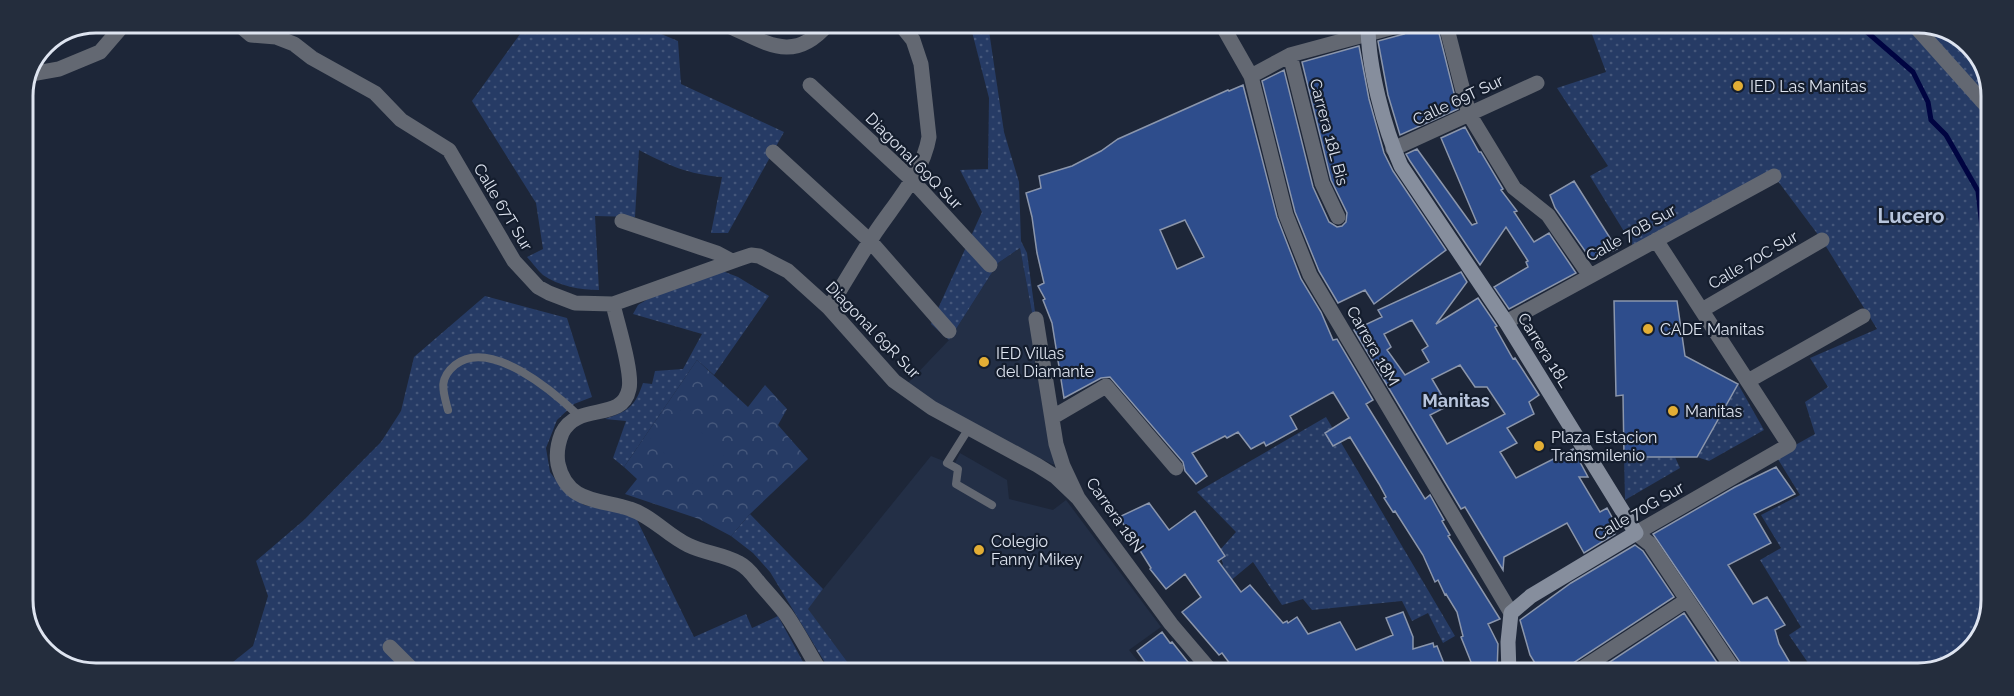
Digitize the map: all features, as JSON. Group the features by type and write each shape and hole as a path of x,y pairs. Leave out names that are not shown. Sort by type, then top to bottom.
{"street":[{"path":"38,73 59,69 100,52 116,33"},
{"name":"Calle 67T Sur","path":"249,33 276,37 294,44 312,58 375,93 401,120 449,150 514,261 530,280 549,293 575,303 613,304 732,261"},
{"path":"748,33 782,47 796,47 814,40 820,33"},
{"path":"829,308 870,241 922,165 928,137 921,64 912,40 907,33"},
{"name":"Carrera 18M","path":"1227,33 1251,76 1286,215 1310,275 1511,613"},
{"path":"1251,76 1290,55 1359,33"},
{"name":"Carrera 18L","path":"1368,33 1378,97 1393,149 1412,185 1506,322 1635,533 1650,544 1725,663"},
{"path":"1448,33 1468,114 1514,188 1548,215 1590,276"},
{"path":"1922,33 1981,100"},
{"name":"Carrera 18L Bis","path":"1290,55 1322,183 1338,218"},
{"name":"Calle 69T Sur","path":"1393,149 1538,83"},
{"name":"Diagonal 69Q Sur","path":"810,85 911,179 990,265"},
{"path":"773,152 870,241 949,331"},
{"name":"Calle 70B Sur","path":"1506,322 1774,176"},
{"path":"621,221 717,253 732,261"},
{"path":"1656,240 1748,381 1863,316"},
{"name":"Calle 70C Sur","path":"1702,310 1822,240"},
{"name":"Diagonal 69R Sur","path":"732,261 751,255 769,260 788,271 829,308 894,381 932,408 1056,477 1078,498"},
{"path":"613,304 630,376 629,390 626,398 615,407 579,416 569,423 561,436 557,451 559,467 572,487 586,498 630,509 650,518 689,546 725,556 748,568 786,614 815,663"},
{"name":"Carrera 18N","path":"1036,319 1056,444 1063,466 1078,498 1171,624 1204,663"},
{"name":"Calle 70G Sur","path":"1511,613 1531,597 1635,533 1789,445 1748,381"},
{"path":"1053,417 1106,386 1176,468"},
{"path":"1590,663 1687,600"},
{"path":"1509,663 1511,613"},
{"path":"390,647 406,663"}],"lane":[{"path":"448,410 442,387 448,371 461,360 476,356 495,360 526,374 549,388 579,416"},
{"path":"969,428 947,463 958,469 956,484 992,505"}],"shaded area":[{"name":"IED Villas del Diamante","path":"1020,248 1062,466 1052,464 958,418 908,383 949,340 998,263"},
{"name":"Colegio Fanny Mikey","path":"960,453 1007,480 1009,499 1053,510 1066,500 1161,627 1129,650 1140,663 848,663 807,609 931,456 954,465"}],"green space":[{"path":"521,33 659,33 678,41 681,84 784,132 728,233 711,233 722,177 679,168 639,150 635,217 595,216 599,290 577,288 549,279 527,257 543,249 536,203 472,101"},
{"path":"972,33 989,33 1004,132 1019,182 1021,241 1027,253 1036,319 1033,318 1020,248 998,263 949,340 931,324 982,212 960,170 988,169 989,98"},
{"path":"1592,33 1918,33 1938,36 1950,41 1963,51 1973,64 1981,92 1981,600 1975,628 1965,642 1950,655 1938,660 1918,663 1808,663 1789,635 1801,627 1760,560 1781,548 1761,515 1800,495 1776,456 1815,434 1805,402 1828,387 1810,358 1877,329 1822,240 1774,176 1636,251 1590,176 1608,166 1557,88 1606,72"},
{"path":"717,269 738,277 769,296 714,375 697,360 624,467 613,458 626,421 605,419 630,407 643,383 652,384 655,371 683,369 702,334 633,314 638,305 648,299"},
{"path":"485,296 567,318 592,397 574,404 557,420 546,448 550,472 563,490 584,505 635,516 694,637 746,614 752,628 778,616 804,663 232,663 253,646 268,596 256,561 304,520 381,442 401,411 414,357"},
{"path":"697,360 748,407 765,385 787,409 778,425 808,459 750,514 731,536 699,519 625,494 637,479 624,467"},
{"path":"1738,384 1764,430 1709,461 1697,457"},
{"path":"680,410 724,456 693,484 650,438"},
{"path":"1326,417 1455,636 1443,643 1428,613 1412,621 1402,601 1312,610 1303,599 1282,605 1253,562 1223,587 1216,575 1223,564 1219,551 1236,532 1197,492"},
{"path":"1624,457 1675,457 1680,468 1625,500"},
{"path":"750,514 823,589 808,609 848,663 825,663 770,572 753,553 731,536"}],"building":[{"path":"1439,33 1458,109 1400,135 1388,95 1378,41 1404,34"},
{"path":"1359,46 1369,99 1384,153 1393,171 1446,250 1374,304 1365,290 1338,303 1319,271 1295,212 1262,81 1284,70 1313,187 1329,222 1337,227 1342,226 1346,222 1347,213 1331,180 1302,62"},
{"path":"1243,85 1277,217 1301,279 1321,312 1333,340 1337,339 1373,400 1366,404 1425,499 1430,495 1444,520 1442,521 1450,535 1448,536 1500,619 1488,624 1498,644 1497,663 1468,663 1471,662 1461,637 1463,636 1457,612 1438,580 1435,582 1423,555 1384,498 1386,497 1379,484 1350,437 1333,446 1325,433 1349,418 1333,392 1290,416 1297,429 1266,446 1264,442 1251,449 1238,432 1192,453 1207,476 1196,484 1185,471 1183,462 1110,377 1101,378 1064,398 1052,323 1043,300 1045,299 1038,286 1044,283 1026,193 1041,188 1039,176 1072,166 1118,139","holes":["1185,220 1204,257 1177,269 1160,230"]},
{"path":"1465,127 1534,242 1549,233 1576,273 1509,309 1494,287 1528,267 1526,262 1528,261 1506,227 1480,265 1406,154 1417,149 1472,225 1477,223 1441,138"},
{"path":"1574,181 1617,249 1592,261 1555,208 1550,195"},
{"path":"1461,272 1467,282 1436,324 1478,298 1497,326 1495,327 1513,359 1515,358 1539,395 1529,402 1534,414 1507,428 1517,443 1500,452 1516,478 1573,449 1588,477 1579,477 1600,512 1607,508 1619,524 1615,534 1584,553 1567,523 1504,557 1503,570 1465,507 1461,509 1354,330 1382,317 1378,310","holes":["1412,320 1428,346 1422,350 1429,362 1405,375 1387,350 1391,347 1384,334","1460,365 1475,387 1487,387 1505,414 1447,444 1430,415 1448,406 1432,379"]},
{"path":"1614,301 1677,301 1685,356 1738,384 1697,457 1624,457 1623,395 1616,396"},
{"path":"1776,467 1795,494 1754,514 1771,543 1728,565 1753,604 1767,597 1785,625 1775,630 1779,644 1790,663 1741,663 1653,534 1735,487"},
{"path":"1149,503 1169,530 1195,511 1225,556 1218,561 1241,592 1250,585 1283,623 1287,621 1288,623 1297,617 1308,634 1340,622 1356,650 1393,635 1386,618 1403,612 1413,637 1413,649 1433,643 1434,647 1437,646 1444,663 1229,663 1222,653 1219,655 1182,612 1201,597 1185,574 1166,589 1150,569 1119,517"},
{"path":"1635,545 1643,551 1674,597 1573,663 1535,663 1530,655 1520,620 1571,583"},
{"path":"1684,613 1717,663 1608,663"},
{"path":"1162,632 1189,663 1146,663 1137,651"}],"waterway":[{"path":"1868,33 1913,72 1928,102 1931,120 1946,135 1978,191 1981,218"}],"place":[{"name":"IED Las Manitas","path":"1738,86"},
{"name":"CADE Manitas","path":"1648,329"},
{"name":"IED Villas del Diamante","path":"984,362"},
{"name":"Manitas","path":"1673,411"},
{"name":"Plaza Estacion Transmilenio","path":"1539,446"},
{"name":"Colegio Fanny Mikey","path":"979,550"}],"district":[{"name":"Lucero","path":"1911,216"},
{"name":"Manitas","path":"1456,400"}]}
